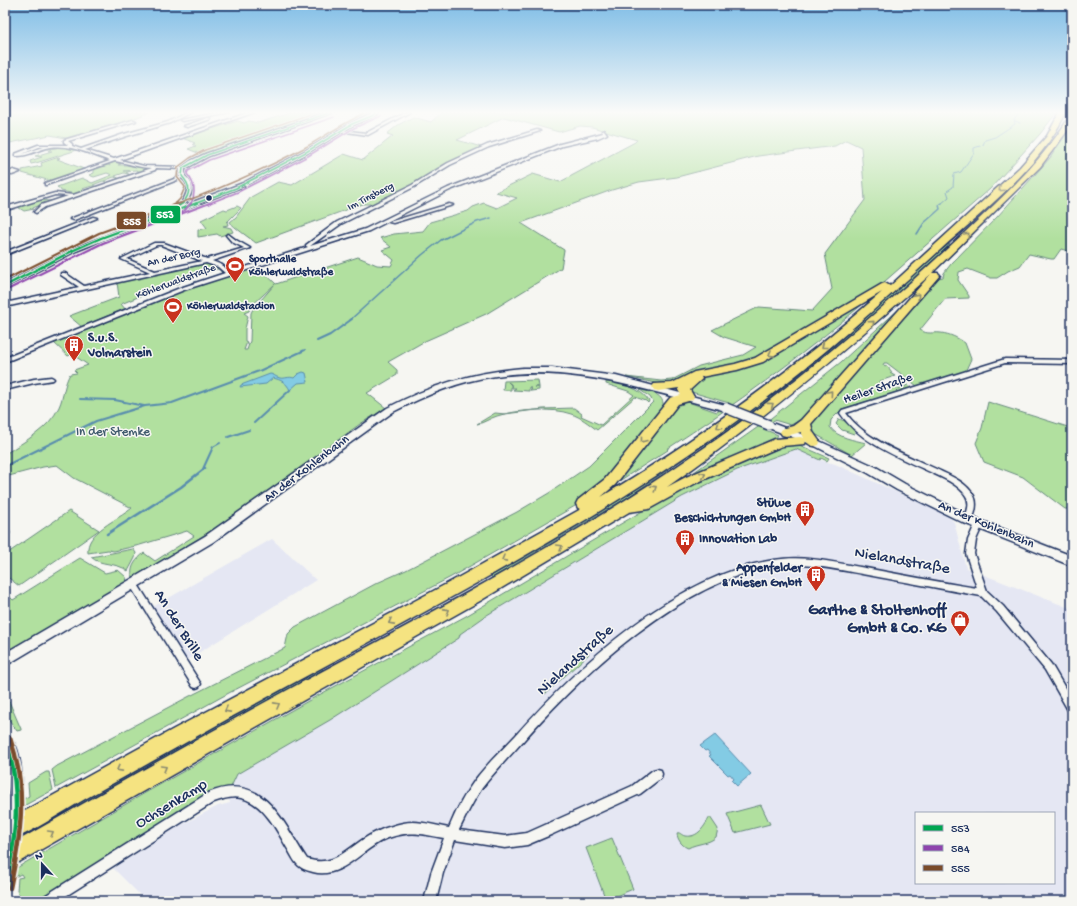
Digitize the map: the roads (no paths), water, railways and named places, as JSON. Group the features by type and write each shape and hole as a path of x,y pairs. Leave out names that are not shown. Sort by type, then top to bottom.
{"highway":[{"path":"5,833 165,743 432,600 538,540 638,480 762,396 854,322 996,194 1036,154"},
{"path":"5,860 171,764 494,585 621,509 705,454 786,394 866,328 942,259 1030,174 1047,154"},
{"path":"621,509 644,505 783,434 797,429 805,423 864,354 945,264 942,259"},
{"path":"667,409 667,401 658,389 674,386 698,374 737,367 759,360 853,306 896,277 907,275"},
{"path":"538,540 598,494 610,482 674,401 688,397 684,390 686,386 694,379 710,372"},
{"path":"805,423 807,433 814,442"},
{"path":"783,434 800,441"}],"main road":[{"name":"An der Kohlenbahn","path":"5,660 209,539 367,425 406,402 436,388 482,376 523,371 574,373 637,384 658,389 679,397 688,397 723,407 769,425 783,434 793,433 814,442 872,470 901,487 974,522 1072,561"},
{"name":"An der Kohlenbahn","path":"800,441 883,481 901,487"}],"street":[{"path":"18,154 16,155 26,154"},
{"path":"94,154 144,167 158,168 183,168 192,162 210,154"},
{"path":"46,184 134,154"},
{"path":"5,286 74,250 190,203 245,184 302,154"},
{"name":"Im Tinsberg","path":"305,249 339,223 413,186 449,164 470,154"},
{"name":"Köhlerwaldstraße","path":"381,224 449,189 539,154"},
{"path":"36,212 43,206 158,168"},
{"path":"183,168 181,175 188,181 190,187 190,203"},
{"path":"72,219 183,177"},
{"path":"5,206 8,208 55,194 75,195"},
{"name":"Köhlerwaldstraße","path":"5,360 182,289 381,224 451,204"},
{"path":"5,254 94,218"},
{"name":"An der Borg","path":"5,305 207,261 248,248 234,241 228,235"},
{"path":"154,273 123,259 160,243 220,266 229,274"},
{"path":"64,274 82,287 82,289"},
{"name":"Heiler Straße","path":"974,522 973,507 970,496 959,485 883,446 858,430 842,413 844,411 1006,361 1072,362"},
{"path":"5,388 34,381 51,379"},
{"path":"974,522 970,554 983,593 1000,609 1048,667 1072,709"},
{"name":"Nielandstraße","path":"452,833 476,788 525,730 562,692 608,652 655,616 685,597 727,575 739,570 774,563 804,562 829,565 983,593"},
{"name":"An der Brille","path":"134,584 196,684"},
{"path":"5,740 10,749 13,762 16,803 15,834 5,886"},
{"path":"430,901 432,890 452,833 486,840 505,842 527,839 636,790 657,774"},
{"name":"Ochsenkamp","path":"47,901 212,797 228,793 242,793 254,797 267,808 303,863 311,867 329,867 339,864 375,838 395,830 413,827 452,833"}],"water":[{"path":"303,372 306,373 308,382 298,383 290,390 283,382 273,378 266,384 240,387 241,385 270,374 280,378 294,378"},
{"path":"715,735 751,774 737,786 732,781 734,779 730,774 728,775 709,756 711,755 707,750 705,751 700,746"}],"waterway":[{"path":"941,204 949,197 947,191 953,187 954,174 961,172 973,154"},
{"path":"917,234 924,223 940,209 939,205 942,203"},
{"path":"350,320 422,255 441,240 477,222 491,218"},
{"path":"317,341 330,335 352,319"},
{"path":"5,466 96,421 145,406 172,403 259,371 305,350"},
{"path":"254,423 290,390"},
{"path":"80,399 115,400 144,406"},
{"path":"228,437 249,430"},
{"path":"203,469 213,447 220,443"},
{"path":"107,534 181,487 205,468"}],"place":[{"name":"Sporthalle Köhlerwaldstraße","path":"235,283"},
{"name":"Köhlerwaldstadion","path":"173,324"},
{"name":"S.u.S. Volmarstein","path":"74,362"},
{"name":"Stüwe Beschichtungen GmbH","path":"805,527"},
{"name":"Innovation Lab","path":"685,556"},
{"name":"Appenfelder & Miesen GmbH","path":"816,592"},
{"name":"Garthe & Stoltenhoff GmbH & Co. KG","path":"960,637"}],"park label":[{"name":"In der Stemke","path":"113,432"}]}
